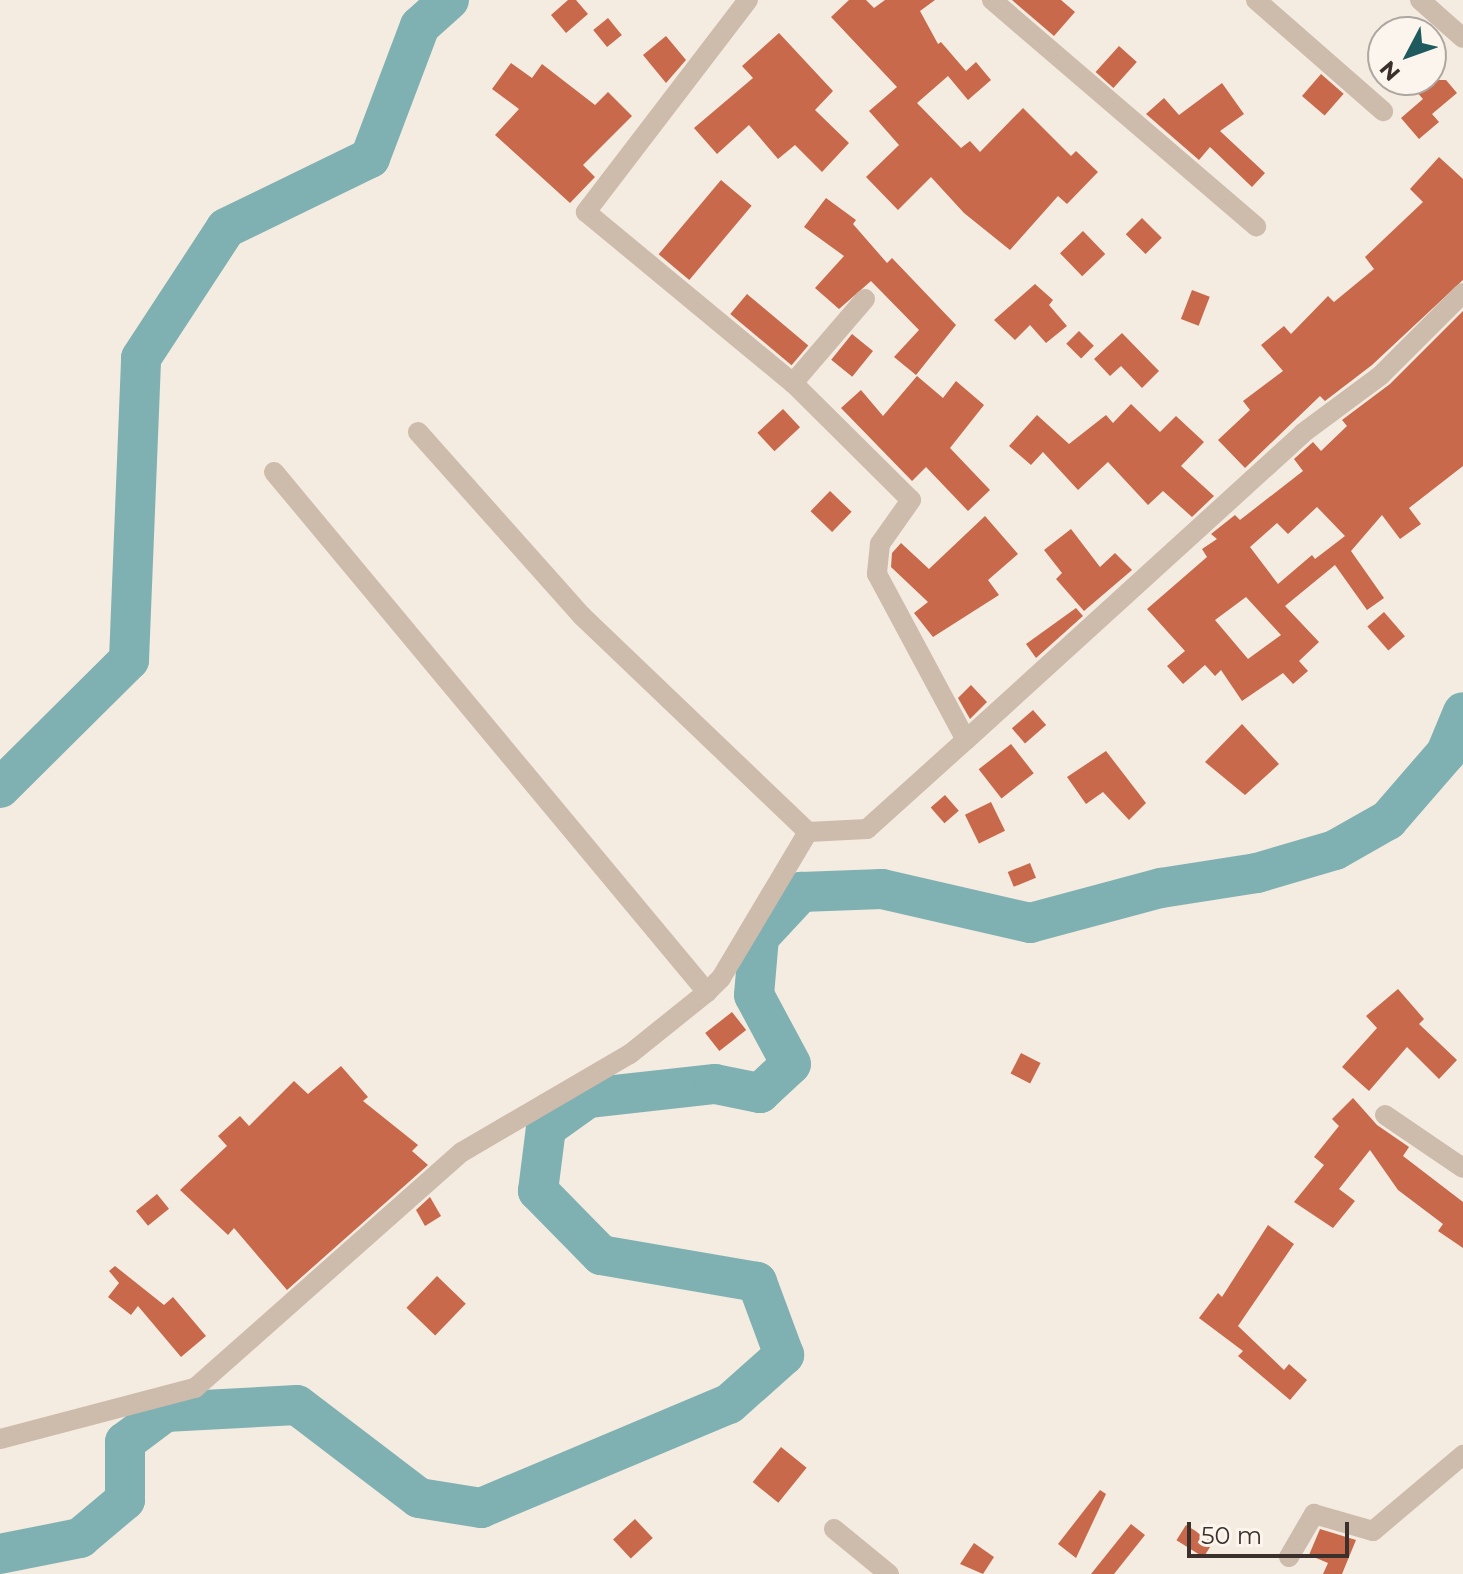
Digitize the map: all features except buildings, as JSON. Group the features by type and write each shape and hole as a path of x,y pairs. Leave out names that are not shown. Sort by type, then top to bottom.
{"street":[{"path":"748,0 586,212 793,383 911,500 880,544 877,574 966,740"},
{"path":"992,0 1256,226"},
{"path":"1256,0 1383,111"},
{"path":"1420,0 1463,38"},
{"path":"418,432 582,616 808,832 867,829 1303,433 1381,375 1463,293"},
{"path":"793,383 865,299"},
{"path":"274,472 707,992"},
{"path":"0,1439 195,1388 462,1152 630,1054 707,992 721,978 808,832"},
{"path":"1385,1115 1463,1168"},
{"path":"1289,1557 1314,1514 1373,1531 1463,1455"},
{"path":"834,1529 889,1574"}],"waterway":[{"path":"0,788 129,660 141,358 226,228 370,158 420,26 449,0"},
{"path":"0,1554 80,1538 125,1500 125,1442 165,1412 297,1405 419,1498 481,1508 729,1404 784,1355 757,1282 601,1255 538,1191 546,1128 588,1098 715,1084 760,1093 791,1064 754,995 759,937 801,892 882,889 1030,923 1161,888 1257,873 1335,850 1388,820 1446,753 1463,712"}]}
